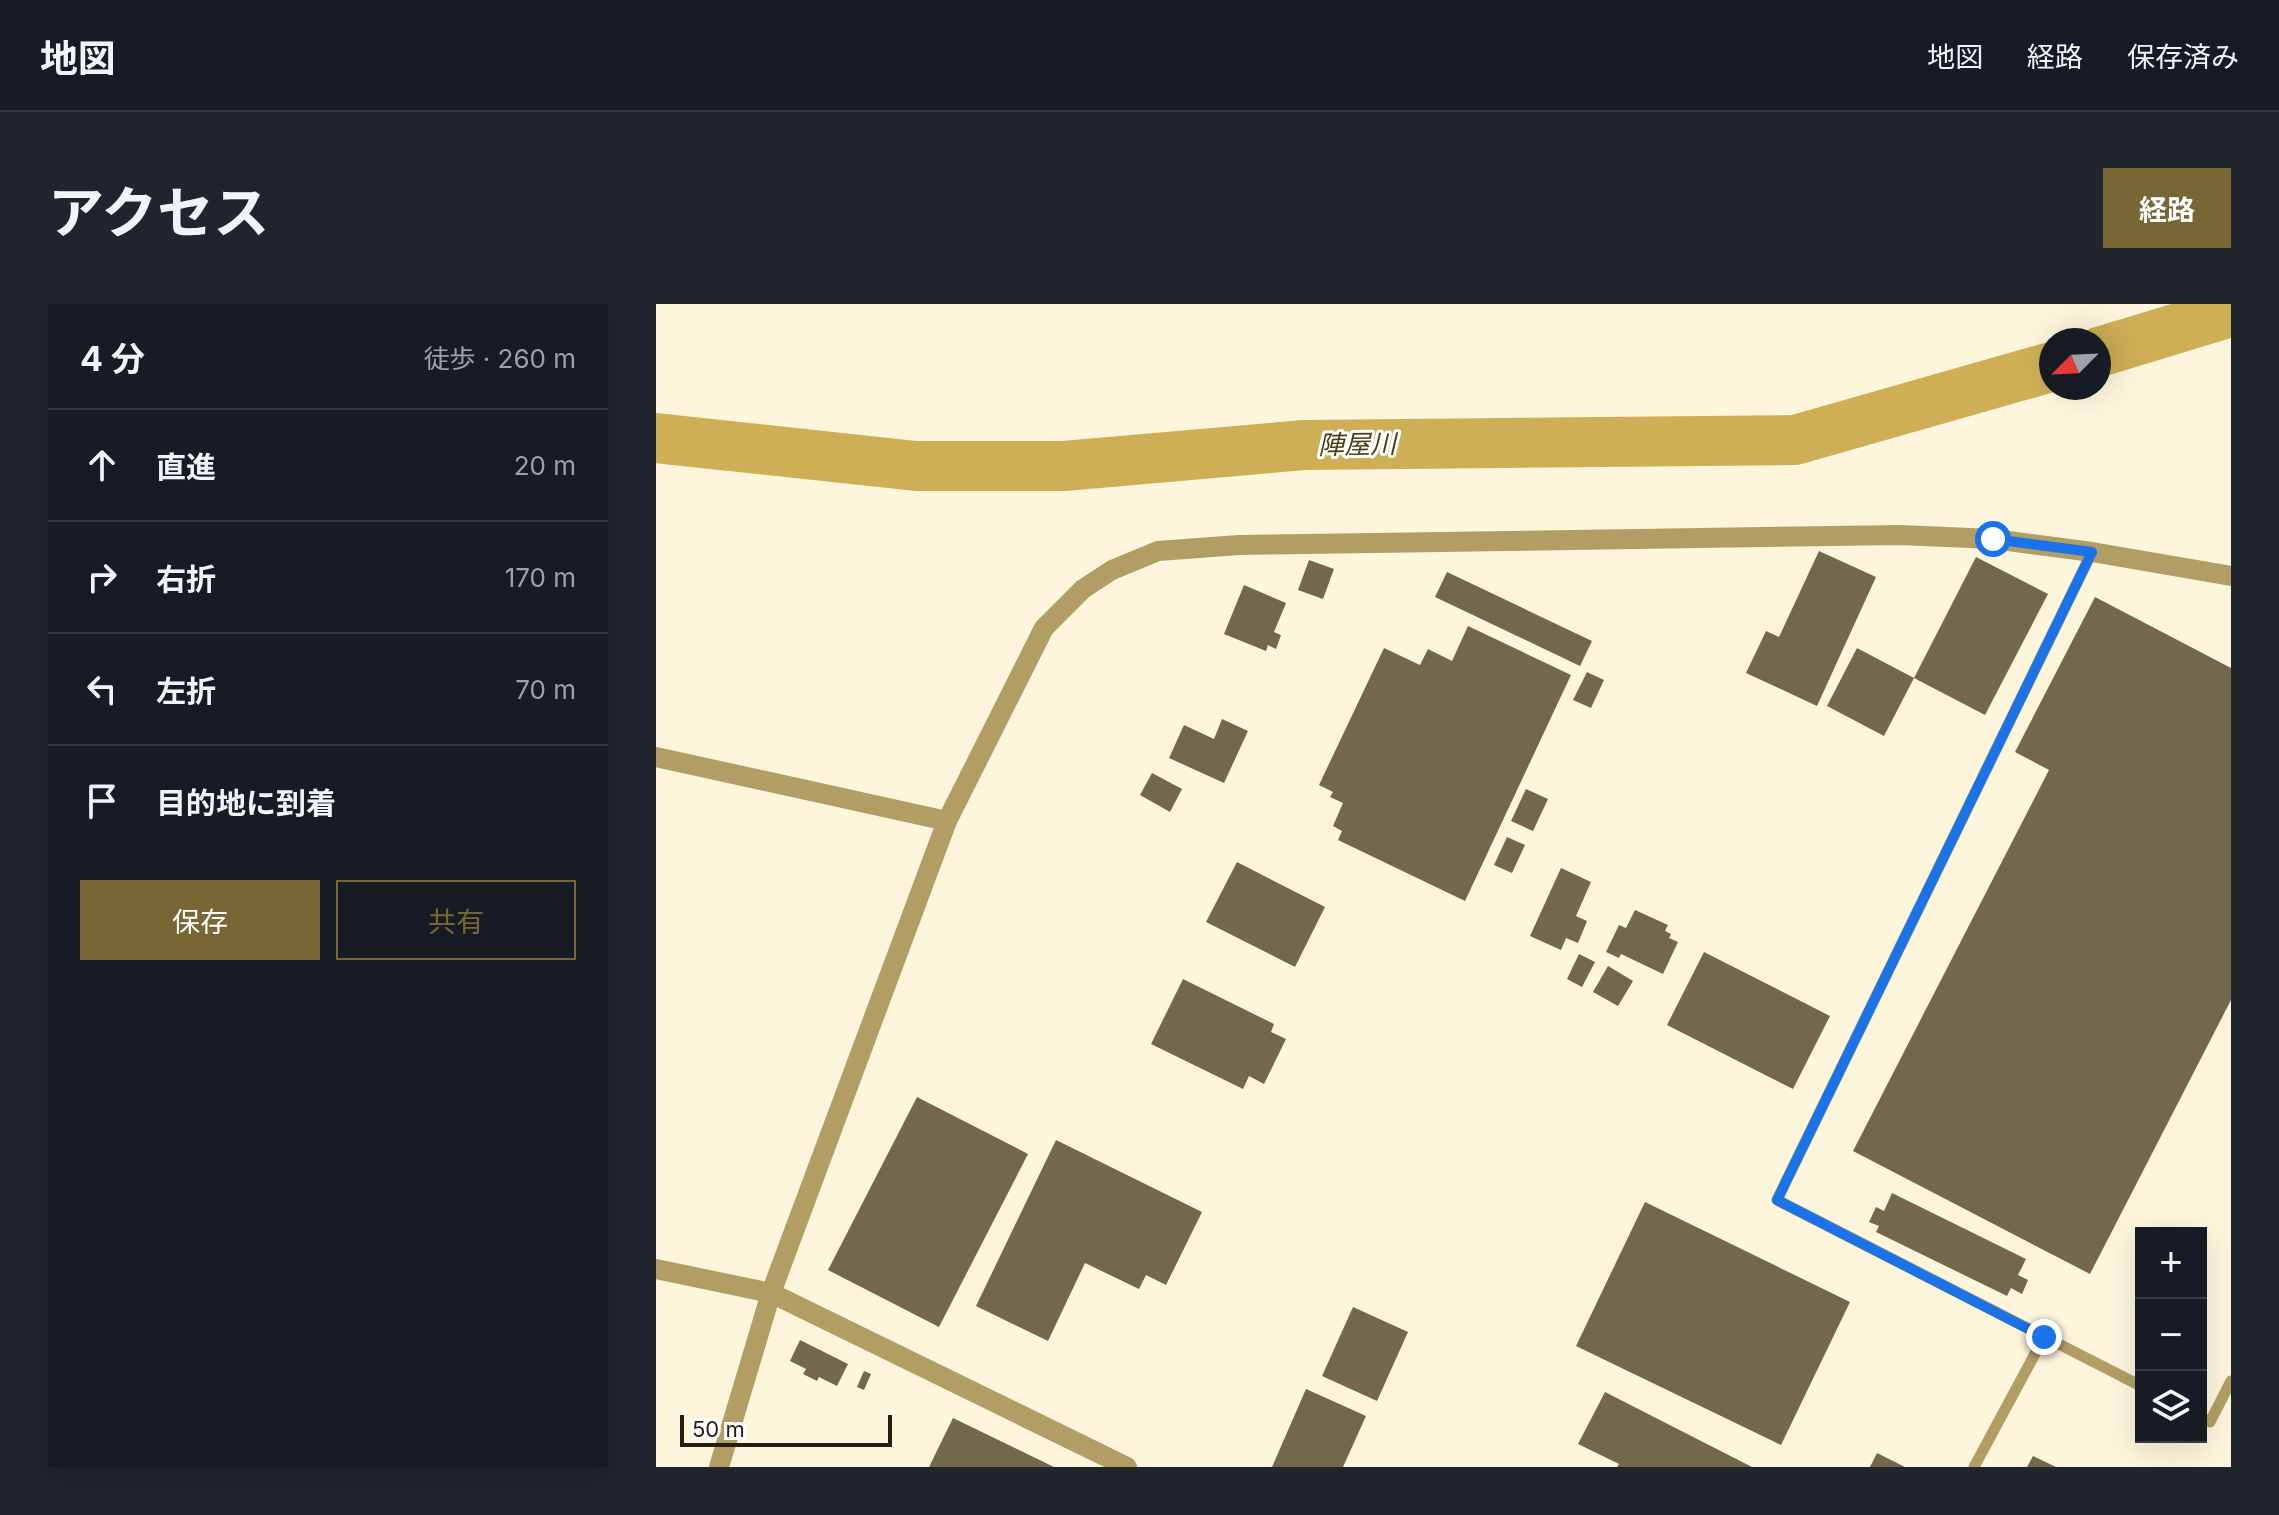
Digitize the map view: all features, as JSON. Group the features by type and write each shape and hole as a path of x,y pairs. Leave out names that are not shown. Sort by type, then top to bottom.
{"street":[{"path":"719,1467 771,1293 947,821 1044,628 1083,589 1112,570 1158,551 1239,545 1900,535 1993,539 2231,576"},
{"path":"656,757 947,821"},
{"path":"656,1269 771,1293 1127,1467"}],"lane":[{"path":"2092,552 1777,1200 2135,1383"},
{"path":"1974,1467 2044,1337"},
{"path":"2207,1420 2210,1422 2231,1381"}],"building":[{"path":"1819,551 1876,577 1817,706 1746,673 1766,631 1779,637"},
{"path":"1976,557 2048,594 1985,715 1914,678"},
{"path":"1309,560 1334,569 1323,599 1298,590"},
{"path":"1447,572 1592,641 1580,666 1435,597"},
{"path":"1244,585 1286,603 1274,632 1281,635 1276,649 1268,645 1266,651 1224,634"},
{"path":"2095,597 2231,668 2231,1000 2090,1274 1853,1151 2049,770 2015,752"},
{"path":"1468,626 1571,675 1465,901 1338,840 1342,831 1333,826 1343,803 1330,797 1333,792 1319,785 1384,648 1420,665 1428,649 1452,661"},
{"path":"1857,648 1914,678 1884,736 1827,706"},
{"path":"1587,672 1604,680 1591,708 1573,700"},
{"path":"1222,719 1248,731 1224,783 1169,758 1184,725 1214,739"},
{"path":"1152,773 1182,789 1170,812 1140,795"},
{"path":"1526,789 1548,799 1533,831 1511,821"},
{"path":"1507,837 1525,845 1512,873 1494,865"},
{"path":"1237,862 1325,907 1295,967 1206,922"},
{"path":"1561,868 1591,882 1576,916 1587,921 1578,943 1566,938 1561,950 1530,936"},
{"path":"1635,910 1668,925 1665,931 1671,934 1669,938 1678,942 1663,974 1621,954 1619,958 1606,952 1619,925 1626,928"},
{"path":"1704,952 1830,1016 1793,1089 1667,1025"},
{"path":"1579,954 1595,962 1582,987 1567,979"},
{"path":"1608,966 1633,981 1618,1006 1593,992"},
{"path":"1183,979 1274,1024 1271,1032 1286,1039 1264,1084 1249,1076 1243,1089 1151,1044"},
{"path":"917,1097 1028,1154 939,1327 828,1270"},
{"path":"1056,1140 1202,1212 1166,1285 1146,1275 1139,1289 1085,1263 1048,1341 976,1306"},
{"path":"1892,1193 2026,1259 2018,1275 2028,1280 2022,1294 2011,1288 2007,1296 1876,1232 1879,1226 1869,1222 1876,1207 1884,1211"},
{"path":"1645,1202 1850,1302 1781,1445 1576,1346"},
{"path":"1353,1307 1408,1332 1377,1401 1322,1376"},
{"path":"800,1340 848,1364 837,1386 819,1377 817,1381 803,1374 806,1369 790,1361"},
{"path":"864,1371 871,1374 864,1390 857,1387"},
{"path":"1306,1389 1366,1416 1343,1467 1272,1467"},
{"path":"1605,1392 1752,1467 1617,1467 1619,1464 1578,1444"},
{"path":"953,1418 1054,1467 929,1467"},
{"path":"1877,1453 1905,1467 1870,1467"},
{"path":"2033,1456 2056,1467 2027,1467"}],"waterway":[{"name":"陣屋川","path":"2111,348 2231,312"},
{"name":"陣屋川","path":"656,438 916,466 1064,466 1304,445 1795,440 2039,370"}],"route":[{"path":"1993,539 2092,552 1777,1200 2044,1337"}]}
